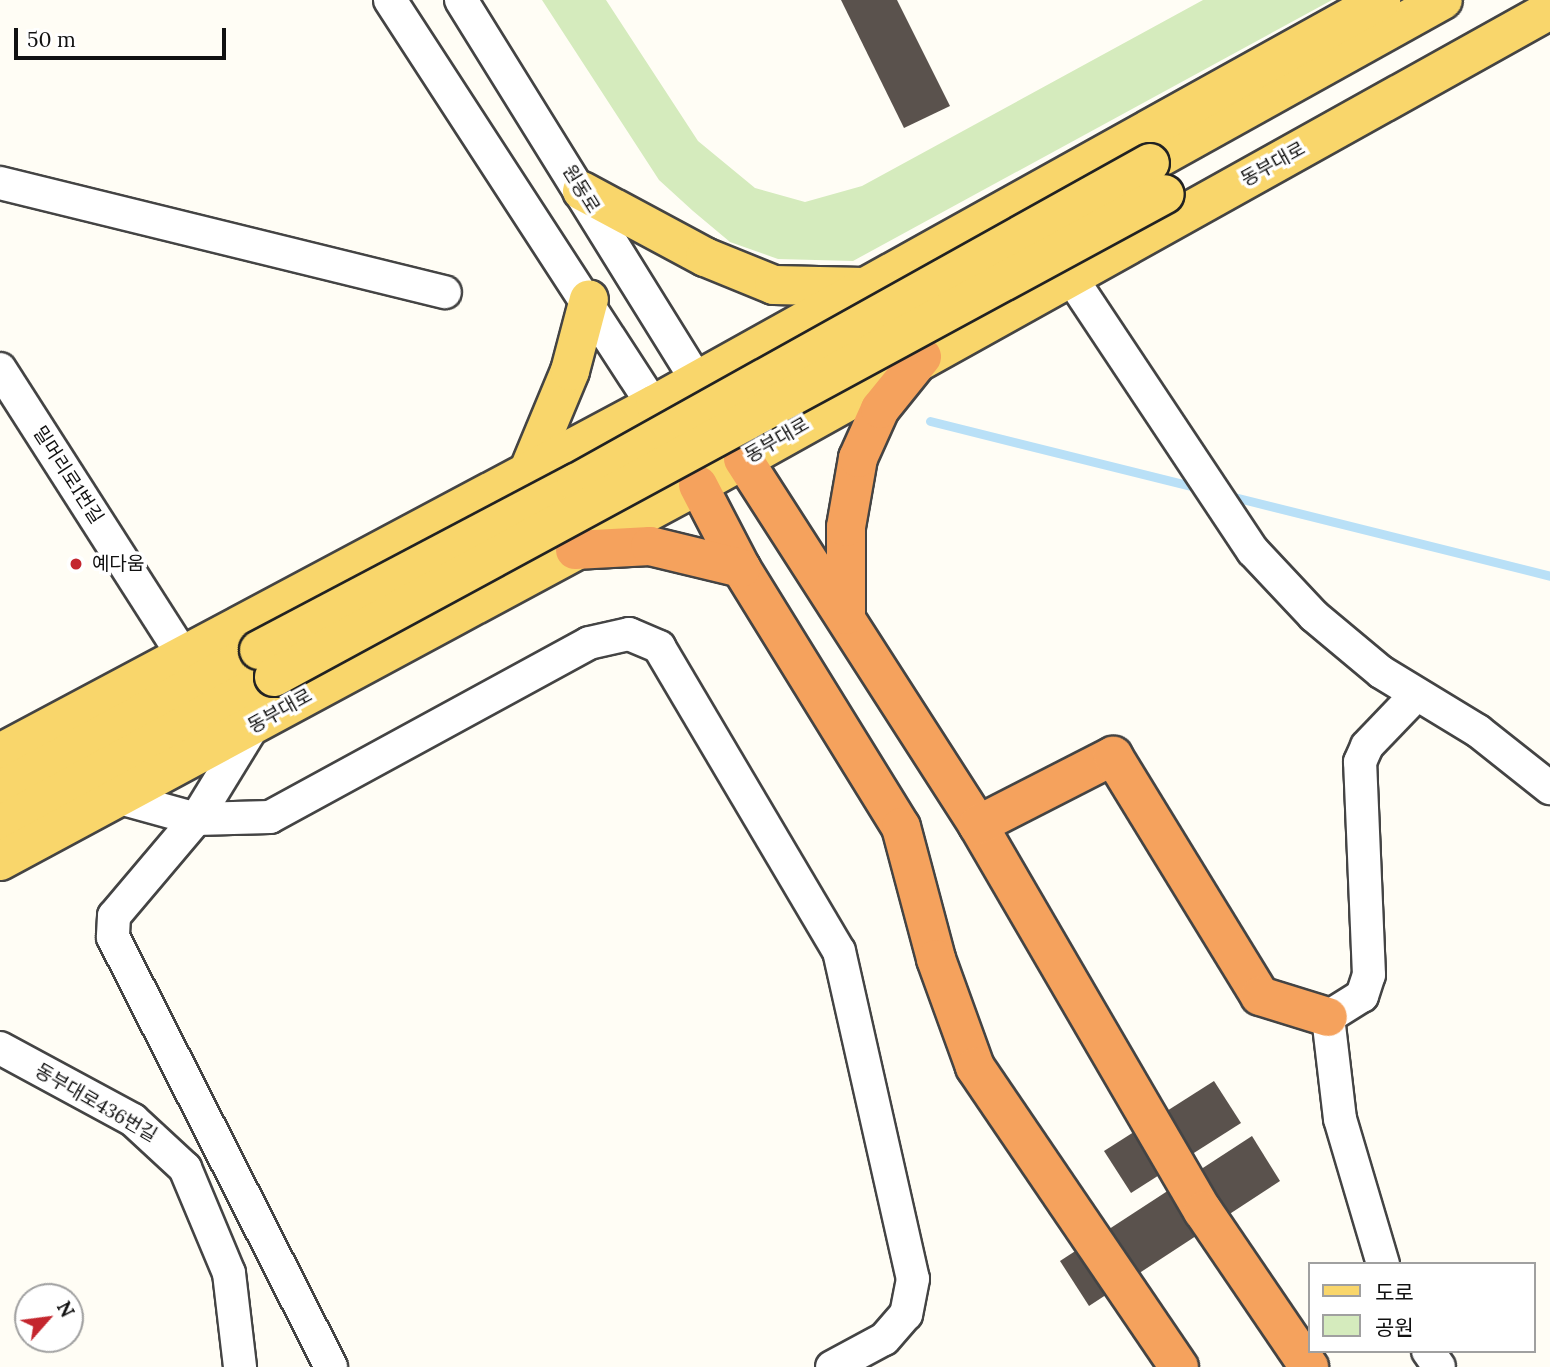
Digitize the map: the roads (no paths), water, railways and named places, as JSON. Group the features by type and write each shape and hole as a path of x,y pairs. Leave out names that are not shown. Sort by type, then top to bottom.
{"highway":[{"path":"846,615 846,527 858,458 880,409 922,357"},
{"path":"743,459 846,615 978,825 1203,1211 1309,1367"},
{"path":"698,485 741,568 901,827 936,959 975,1067 1179,1367"},
{"path":"575,550 650,547 741,568"},
{"path":"978,825 1113,756 1260,996 1328,1017"}],"main road":[{"path":"0,753 181,652 655,404 1381,0"},
{"name":"동부대로","path":"1157,178 1443,0"},
{"name":"동부대로","path":"0,825 267,663 576,483 1157,178 1514,0"},
{"name":"동부대로","path":"0,861 698,485 922,357 1550,10"},
{"path":"582,191 705,257 774,285 866,287"},
{"path":"528,472 569,371 589,299"},
{"name":"동부대로","path":"0,790 267,663"}],"street":[{"path":"390,0 589,299 655,404 698,485"},
{"name":"원동로","path":"461,0 582,191 743,459"},
{"path":"0,183 444,292"},
{"path":"1070,276 1253,551 1314,616 1415,696 1478,731 1550,788"},
{"name":"밀머리로1번길","path":"4,383 181,652"},
{"path":"120,798 196,820 270,817 589,643 629,634 659,647 839,951 913,1279 906,1314 884,1339 832,1367"},
{"path":"1382,1262 1340,1119 1328,1017 1362,996 1369,975 1360,762 1367,746 1415,696"},
{"path":"253,726 196,820 114,916 113,937 331,1367"},
{"name":"동부대로436번길","path":"0,1048 133,1120 185,1168 229,1273 240,1367"}],"waterway":[{"path":"930,421 1202,489"},
{"path":"1226,495 1550,576"}],"place":[{"name":"예다움","path":"76,564"}]}
